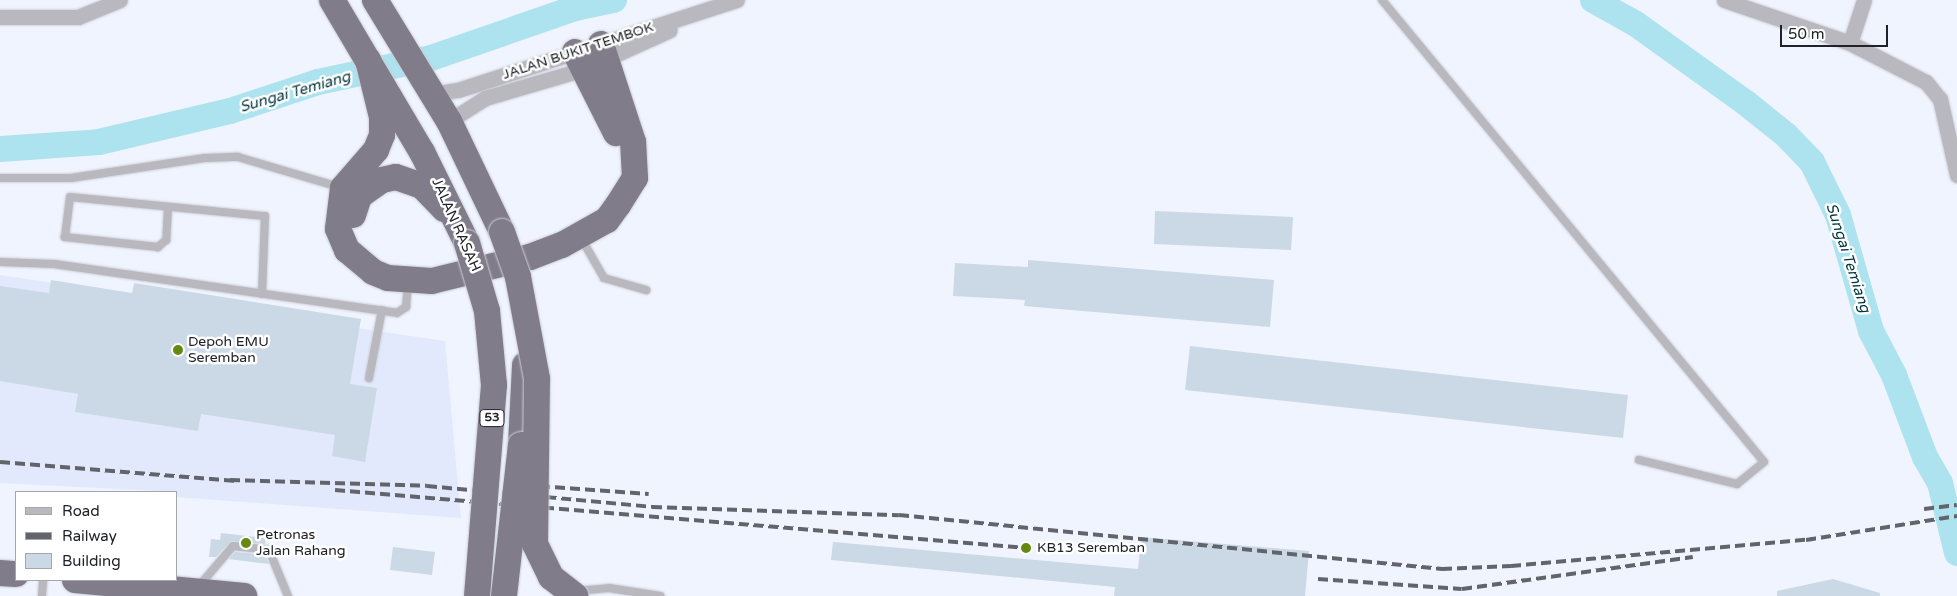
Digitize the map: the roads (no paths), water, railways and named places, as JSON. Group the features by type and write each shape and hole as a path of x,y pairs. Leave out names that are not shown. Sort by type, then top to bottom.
{"highway":[{"name":"JALAN RASAH","path":"332,0 362,51 380,91 464,236 486,311 494,385 477,596"},
{"name":"53","path":"375,0 449,121 502,232 527,322 520,445 504,596"},
{"path":"380,91 382,135 376,150 343,188 338,229 347,250 373,272 408,281 456,276 530,257 580,236 606,220 618,205 634,178 633,142 591,56"},
{"path":"408,281 368,251 360,238 354,224 358,196 382,180 408,179 431,194 464,236"},
{"path":"527,322 537,379 535,544 551,577 575,596"},
{"path":"0,573 15,574"},
{"path":"84,581 179,592 244,596"}],"street":[{"path":"0,17 78,16 120,0"},
{"path":"1724,0 1850,43 1926,82 1940,99 1957,175"},
{"path":"1850,43 1864,0"},
{"name":"JALAN BUKIT TEMBOK","path":"449,121 485,98 730,2"},
{"name":"JALAN BUKIT TEMBOK","path":"427,86 458,90 591,56"}],"lane":[{"path":"1382,0 1764,462 1736,484 1639,460"},
{"path":"0,178 71,178 205,158 238,157 343,188"},
{"path":"168,207 166,240 158,247 64,237 70,197 265,216 262,294"},
{"path":"580,236 604,278 646,290"},
{"path":"0,262 54,264 397,313 406,307 408,281"},
{"path":"369,378 382,310"},
{"path":"179,592 233,546 269,550 288,596"},
{"path":"42,596 43,581"},
{"path":"565,596 593,587 660,596"}],"waterway":[{"name":"Sungai Temiang","path":"0,149 99,142 230,111 318,82 431,58 575,8 614,0"},
{"name":"Sungai Temiang","path":"1593,0 1636,24 1746,103 1786,135 1812,162 1838,215 1871,331 1894,375 1925,457 1940,483 1957,553"}],"railway":[{"path":"0,462 236,481"},
{"path":"230,480 427,486 652,507 899,515 1442,569 1511,566 1813,539"},
{"path":"510,484 649,494"},
{"path":"335,490 1038,549"},
{"path":"1924,509 1957,505"},
{"path":"1806,540 1957,516"},
{"path":"1318,579 1462,589 1693,557"}],"place":[{"name":"Depoh EMU Seremban","path":"178,350"},
{"name":"Petronas Jalan Rahang","path":"246,543"},
{"name":"KB13 Seremban","path":"1026,548"}]}
